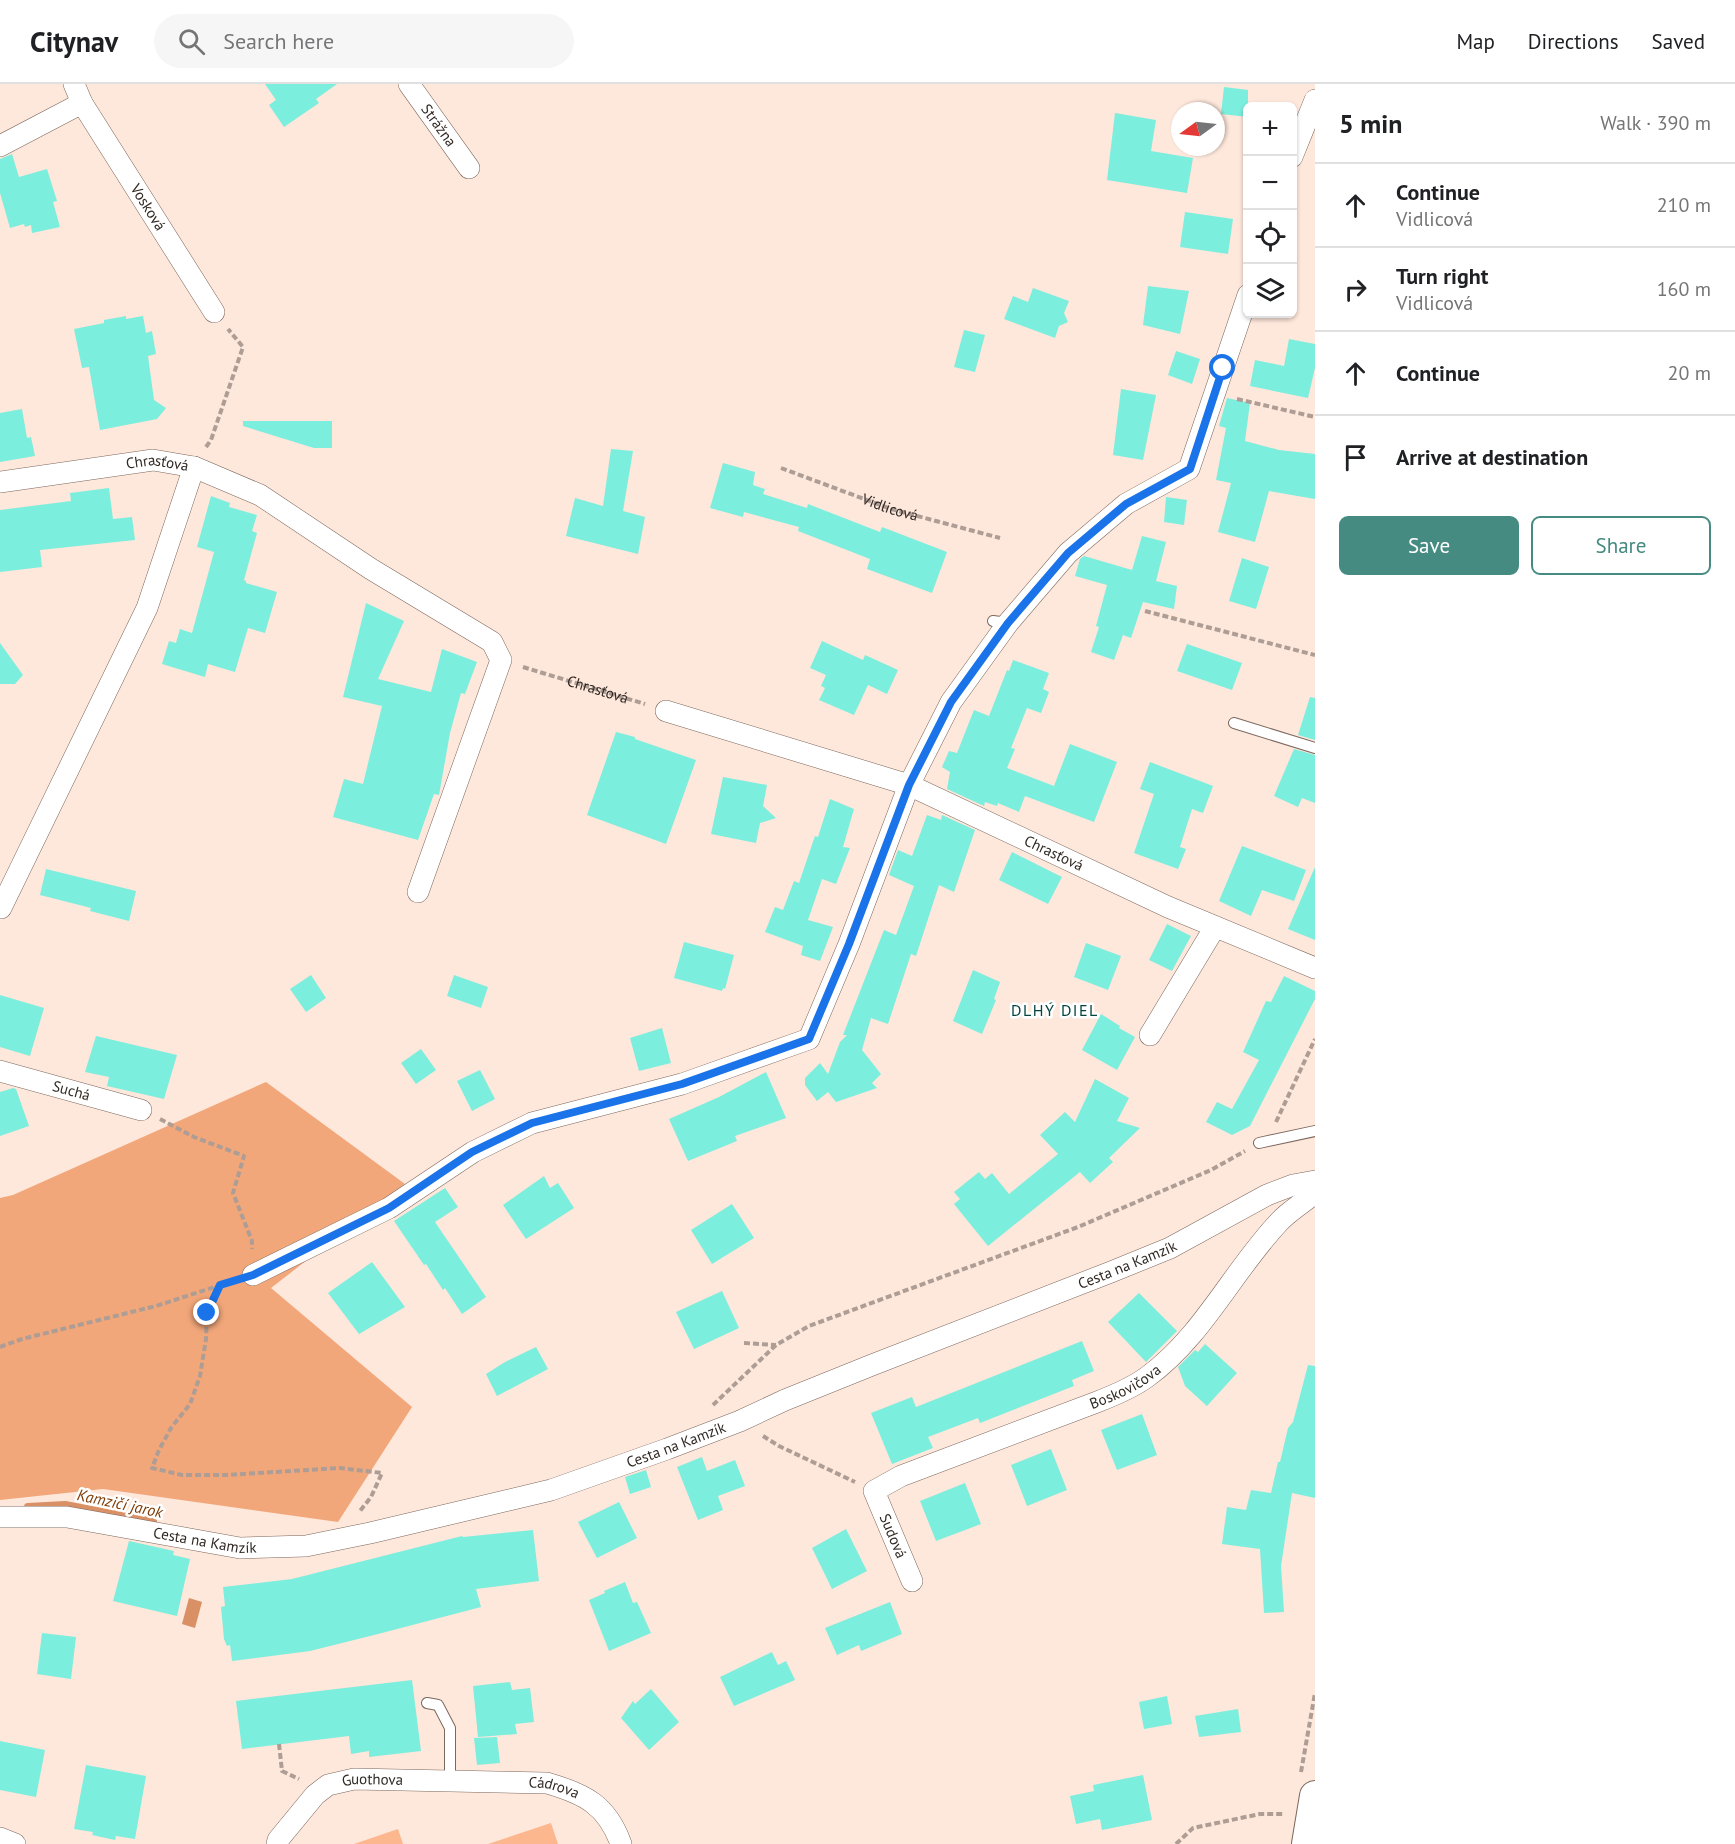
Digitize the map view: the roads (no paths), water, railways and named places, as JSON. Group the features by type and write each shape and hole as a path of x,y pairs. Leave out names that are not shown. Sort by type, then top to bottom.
{"street":[{"name":"Vosková","path":"74,84 82,103 214,312"},
{"name":"Strážna","path":"409,84 469,168"},
{"path":"1293,156 1315,100"},
{"path":"0,146 82,103"},
{"path":"253,1275 389,1208 472,1152 532,1123 682,1084 809,1039 849,944 909,785 951,702 1000,622 1068,553 1126,504 1190,469 1243,310"},
{"name":"Chrasťová","path":"0,482 153,460 194,467 260,495 371,569 492,642 501,660 418,892"},
{"path":"1,908 147,608 194,467"},
{"name":"Chrasťová","path":"666,711 909,785 1168,907 1315,968"},
{"path":"1150,1035 1215,927"},
{"name":"Suchá","path":"0,1071 141,1110"},
{"name":"Cesta na Kamzík","path":"0,1517 67,1517 240,1548 306,1546 550,1490 740,1421 850,1374 1111,1272 1170,1248 1267,1195 1293,1185 1315,1181"},
{"name":"Boskovičova","path":"874,1491 901,1476 1107,1398 1146,1377 1169,1358 1205,1319 1280,1220 1315,1193"},
{"name":"Sudová","path":"874,1491 912,1581"},
{"name":"Guothova","path":"277,1844 278,1839 315,1795 328,1785 354,1779 456,1780"},
{"name":"Cádrova","path":"456,1780 547,1783 571,1790 592,1801 615,1828 621,1844"},
{"path":"1307,1789 1307,1844"},
{"path":"0,1838 15,1844"}],"lane":[{"path":"1234,723 1315,748"},
{"path":"1259,1143 1315,1131"},
{"path":"427,1703 438,1705 450,1728 456,1780"}],"waterway":[{"name":"Kamzičí jarok","path":"28,1507 65,1505 153,1522"}],"district":[{"name":"DLHÝ DIEL","path":"1055,1010"}]}
